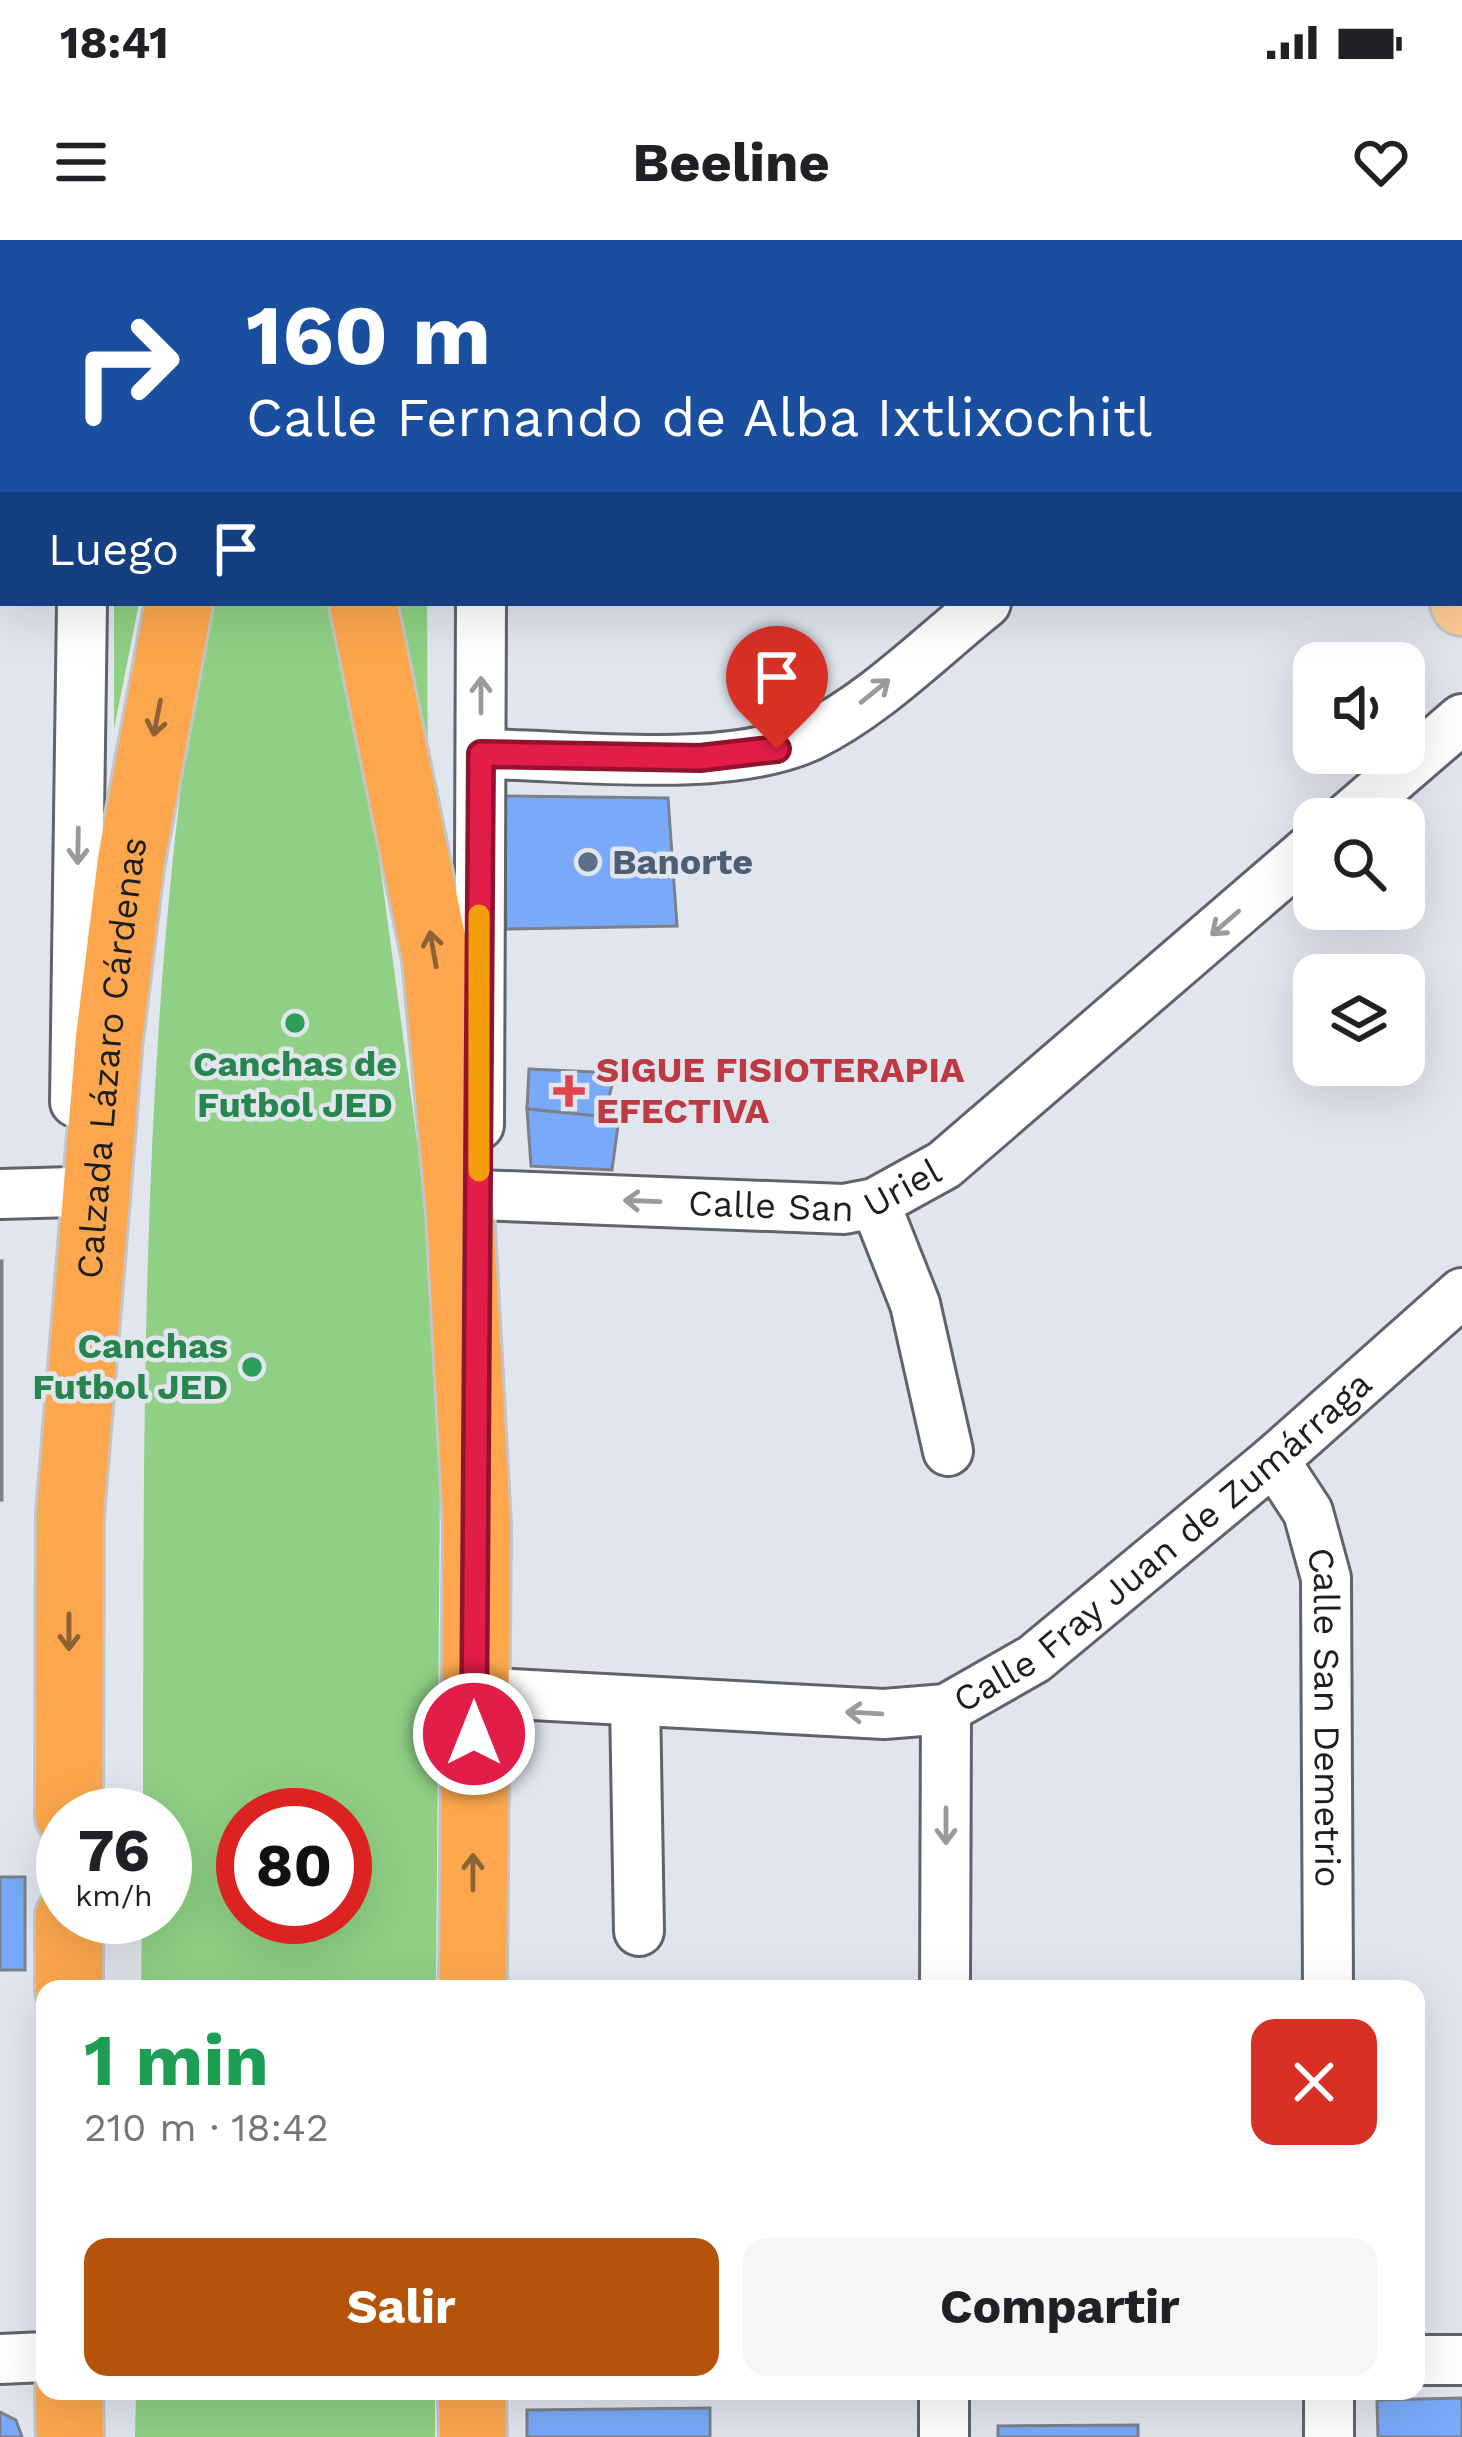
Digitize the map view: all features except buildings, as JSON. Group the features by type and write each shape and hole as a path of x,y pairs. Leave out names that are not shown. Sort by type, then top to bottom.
{"highway":[{"name":"Calzada Lázaro Cárdenas","path":"69,1788 70,1515 109,1038 128,882 177,606"},
{"path":"364,606 436,958 460,1213 477,1526 473,1980"},
{"path":"69,1944 69,1980"},
{"path":"69,2400 70,2437"},
{"path":"472,2400 473,2437"}],"street":[{"name":"Calzada Lázaro Cárdenas","path":"70,1515 82,606"},
{"path":"477,1526 481,606"},
{"path":"481,754 700,758 777,749 853,709 982,606"},
{"path":"1370,798 1462,719"},
{"name":"Calle San Uriel","path":"479,1195 844,1209 874,1203 944,1165 1293,864"},
{"path":"0,1194 74,1192"},
{"path":"874,1203 915,1304 948,1451"},
{"name":"Calle Fray Juan de Zumárraga","path":"474,1692 884,1714 946,1709 1034,1659 1274,1460 1462,1293"},
{"name":"Calle San Demetrio","path":"1274,1460 1308,1512 1326,1579 1328,1980"},
{"path":"635,1701 639,1930"},
{"path":"945,1980 946,1709"},
{"path":"0,2359 36,2357"},
{"path":"1425,2360 1462,2360"},
{"path":"944,2400 944,2437"},
{"path":"1329,2400 1329,2437"}],"green space":[{"path":"114,606 138,606 114,729"},
{"path":"208,606 345,606 424,1193 440,1480 436,1980 141,1980 142,1944 192,1944 192,1788 143,1788 146,1359 157,1056 168,905"},
{"path":"397,606 427,606 428,806"},
{"path":"136,2400 435,2400 435,2437 135,2437"}],"slow traffic":[{"path":"479,915 479,1171"}],"place":[{"name":"Banorte","path":"588,862"},
{"name":"Canchas de Futbol JED","path":"295,1023"},
{"name":"SIGUE FISIOTERAPIA EFECTIVA","path":"569,1091"},
{"name":"Canchas Futbol JED","path":"252,1367"}],"route":[{"path":"474,1734 481,754 700,758 777,749"}]}
